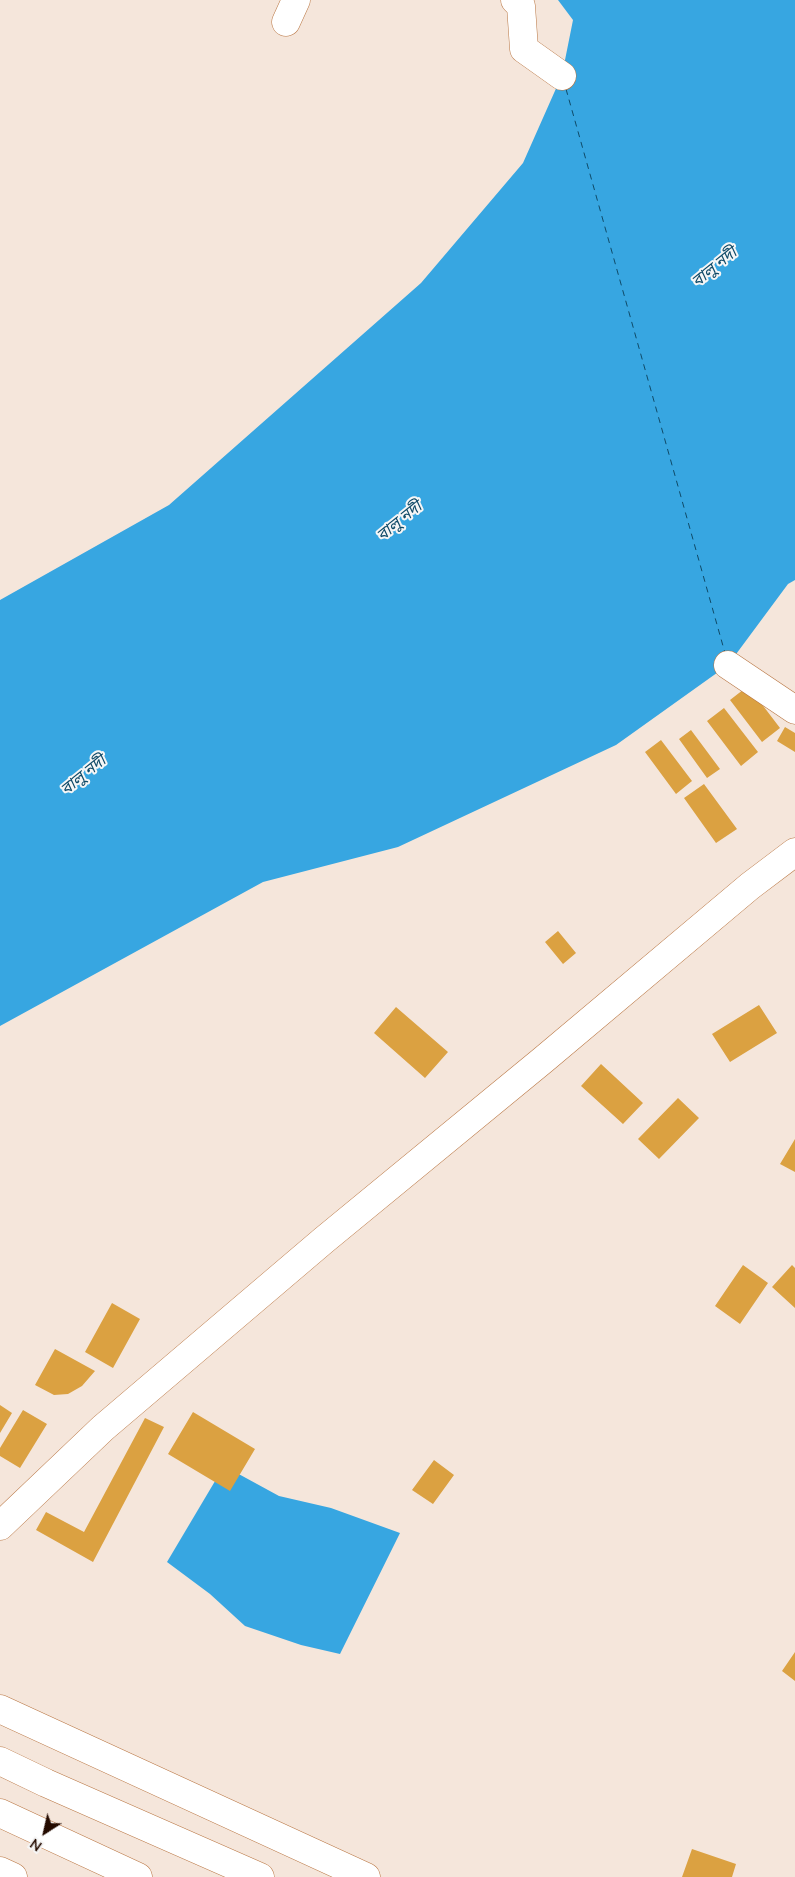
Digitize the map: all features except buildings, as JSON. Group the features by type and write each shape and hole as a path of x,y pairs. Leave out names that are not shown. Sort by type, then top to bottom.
{"street":[{"path":"515,0 521,6 524,49 562,76"},
{"path":"728,665 795,710"},
{"path":"0,1526 103,1428 324,1240 544,1060 750,886 795,852"},
{"path":"0,1709 366,1877"},
{"path":"0,1760 54,1787 260,1877"},
{"path":"0,1813 138,1877"},
{"path":"0,1871 13,1877"}],"water":[{"name":"বালু নদী","path":"558,0 795,0 795,580 788,584 728,665 616,745 398,847 263,882 0,1026 0,600 169,505 421,283 523,163 562,75 573,20"},
{"path":"224,1466 279,1496 331,1508 400,1533 340,1654 301,1645 245,1626 210,1594 167,1562"}],"ferry route":[{"path":"566,89 725,653"}]}
